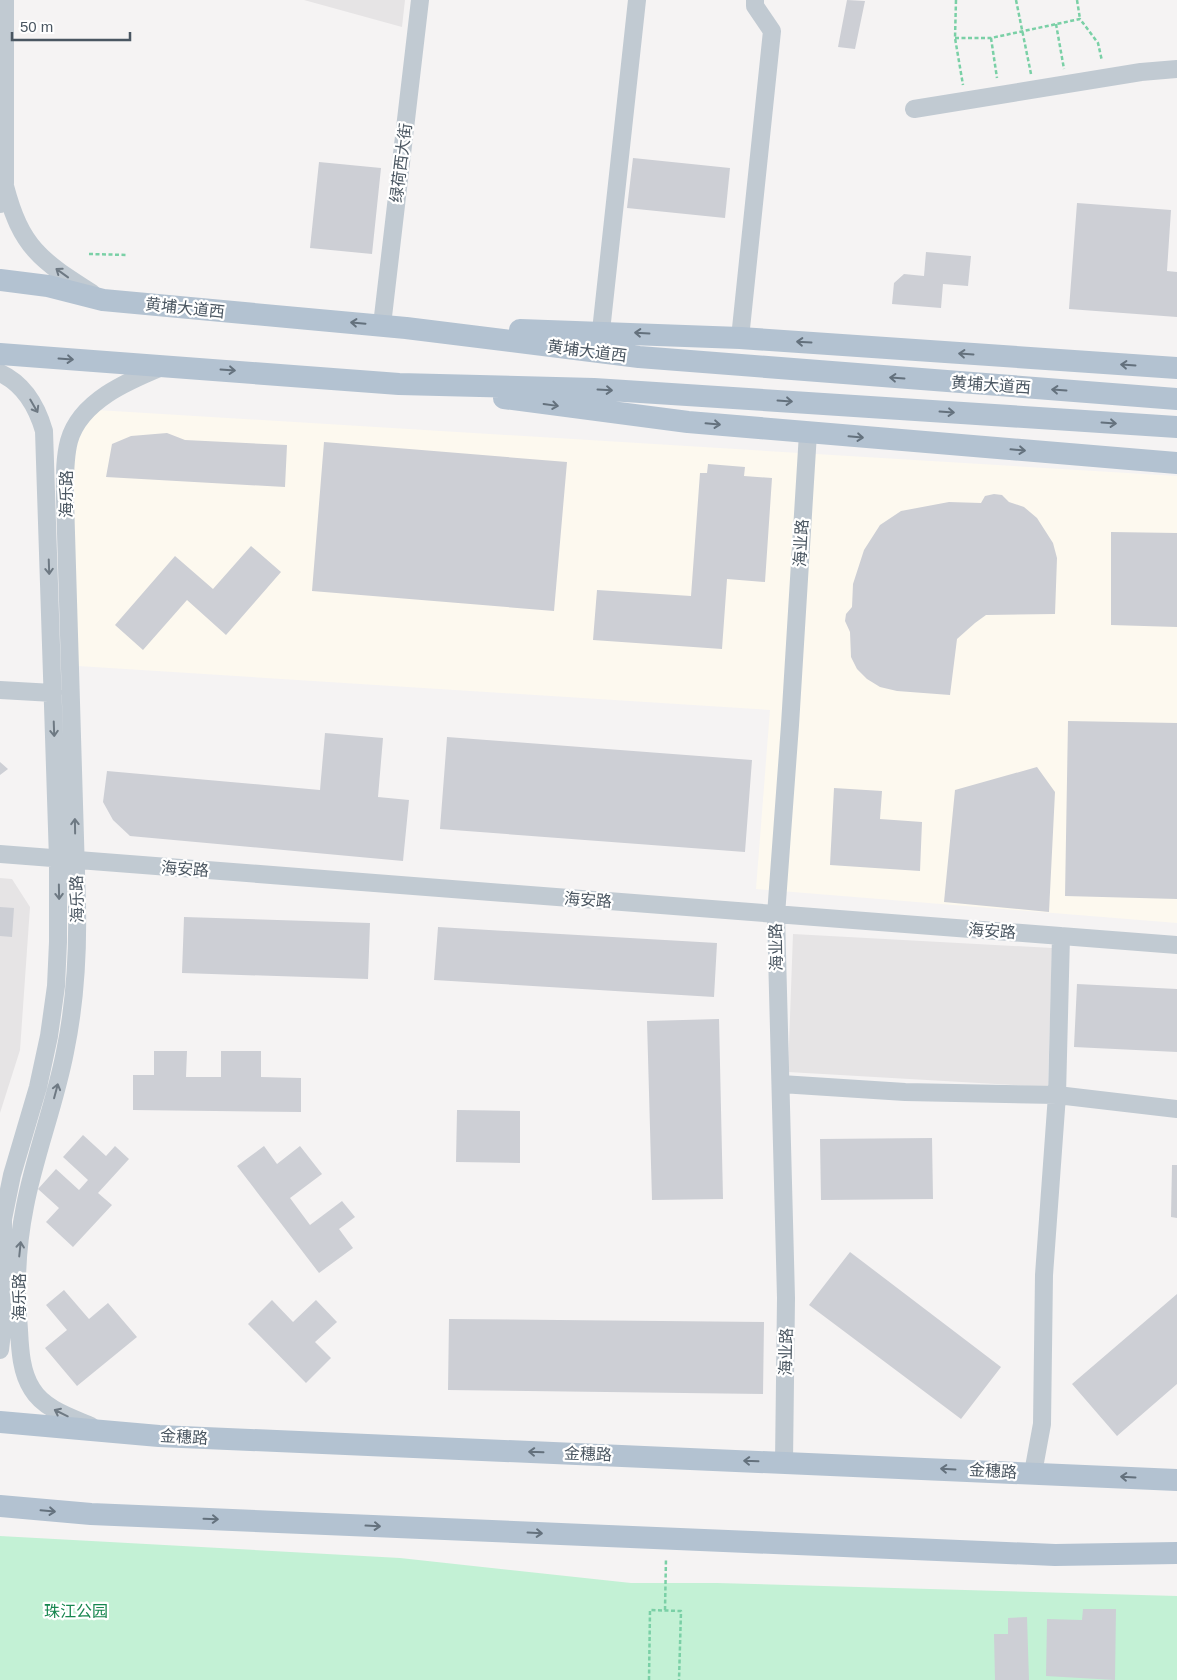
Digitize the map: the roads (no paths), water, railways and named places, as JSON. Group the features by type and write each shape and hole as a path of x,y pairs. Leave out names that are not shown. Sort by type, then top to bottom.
{"main road":[{"name":"黄埔大道西","path":"0,280 48,286 104,300 382,325 657,359 1177,399"},
{"path":"0,296 104,300"},
{"path":"406,328 601,331 740,338 1177,368"},
{"name":"黄埔大道西","path":"0,354 399,384 594,389 1177,428"},
{"path":"399,384 644,417 808,433 1177,463"},
{"name":"金穗路","path":"0,1422 106,1432 1177,1480"},
{"path":"0,1506 91,1514 667,1539 1055,1554 1177,1553"}],"street":[{"path":"5,0 5,184 10,206 24,238 41,258 104,300"},
{"name":"绿荷西大街","path":"382,325 420,0"},
{"path":"601,331 637,0"},
{"path":"740,338 772,31 755,3"},
{"path":"914,109 1106,77 1177,69"},
{"path":"0,204 5,184"},
{"name":"海乐路","path":"0,1350 3,1324 4,1218 12,1176 38,1086 49,1036 56,986 67,860 65,499 68,448 73,431 80,420 100,400 125,384 166,366"},
{"name":"海乐路","path":"0,373 18,385 31,400 39,414 44,431 53,693 67,860 78,930 74,996 58,1086 25,1207 19,1259 18,1324 24,1369 31,1388 52,1409 106,1432"},
{"name":"海业路","path":"784,1462 786,1298 776,915 808,433"},
{"path":"0,690 53,693"},
{"name":"海安路","path":"0,854 1177,945"},
{"path":"1033,1473 1042,1424 1044,1274 1058,1095 1061,936"},
{"path":"781,1084 905,1092 1058,1095 1177,1109"}],"park label":[{"name":"珠江公园","path":"76,1611"}]}
